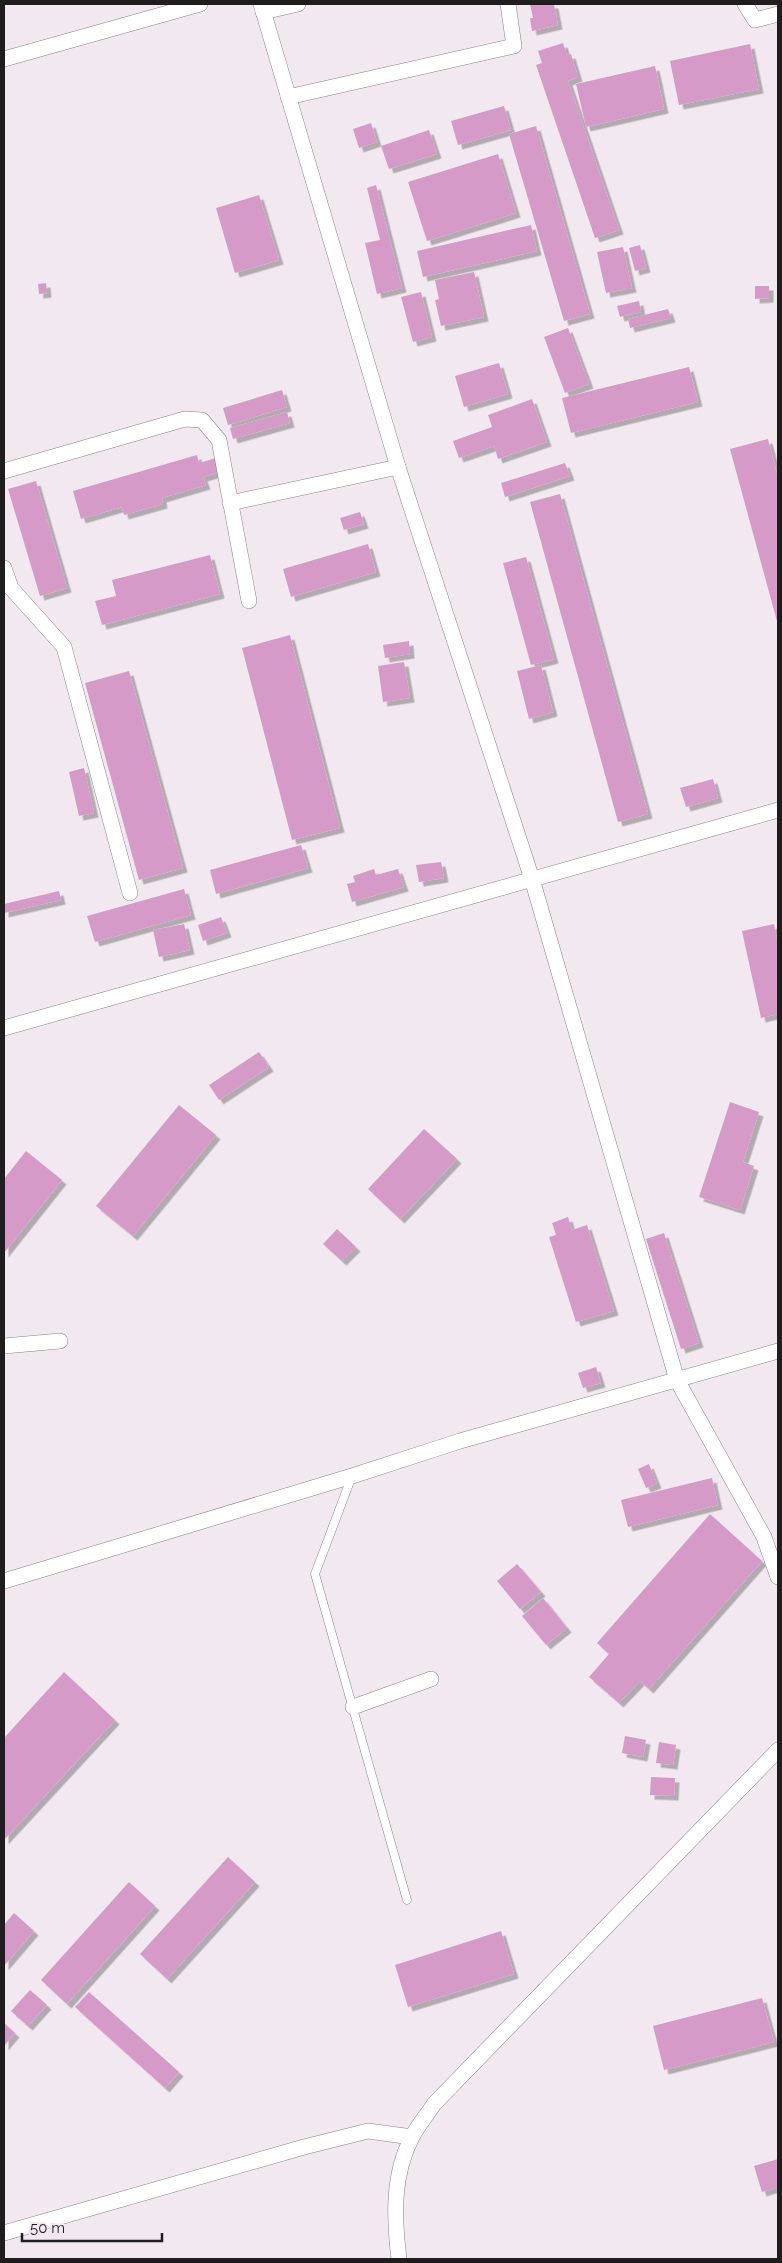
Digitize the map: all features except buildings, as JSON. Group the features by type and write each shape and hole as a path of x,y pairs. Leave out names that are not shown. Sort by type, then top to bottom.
{"street":[{"path":"4,59 200,4"},
{"path":"298,4 262,8 398,467 532,879 677,1380 764,1537 778,1577"},
{"path":"288,97 514,46 508,4"},
{"path":"745,4 755,20 778,14"},
{"path":"4,471 185,419 202,420 219,440 249,601"},
{"path":"230,503 398,467"},
{"path":"4,568 7,589 64,647 130,893"},
{"path":"4,1028 778,810"},
{"path":"4,1346 60,1341"},
{"path":"4,1581 352,1476 460,1441 778,1351"},
{"path":"352,1707 431,1680"},
{"path":"399,2259 395,2228 397,2177 412,2137 434,2104 778,1750"},
{"path":"4,2233 304,2147 368,2131 412,2137"}],"lane":[{"path":"352,1476 315,1574 407,1900"}]}
